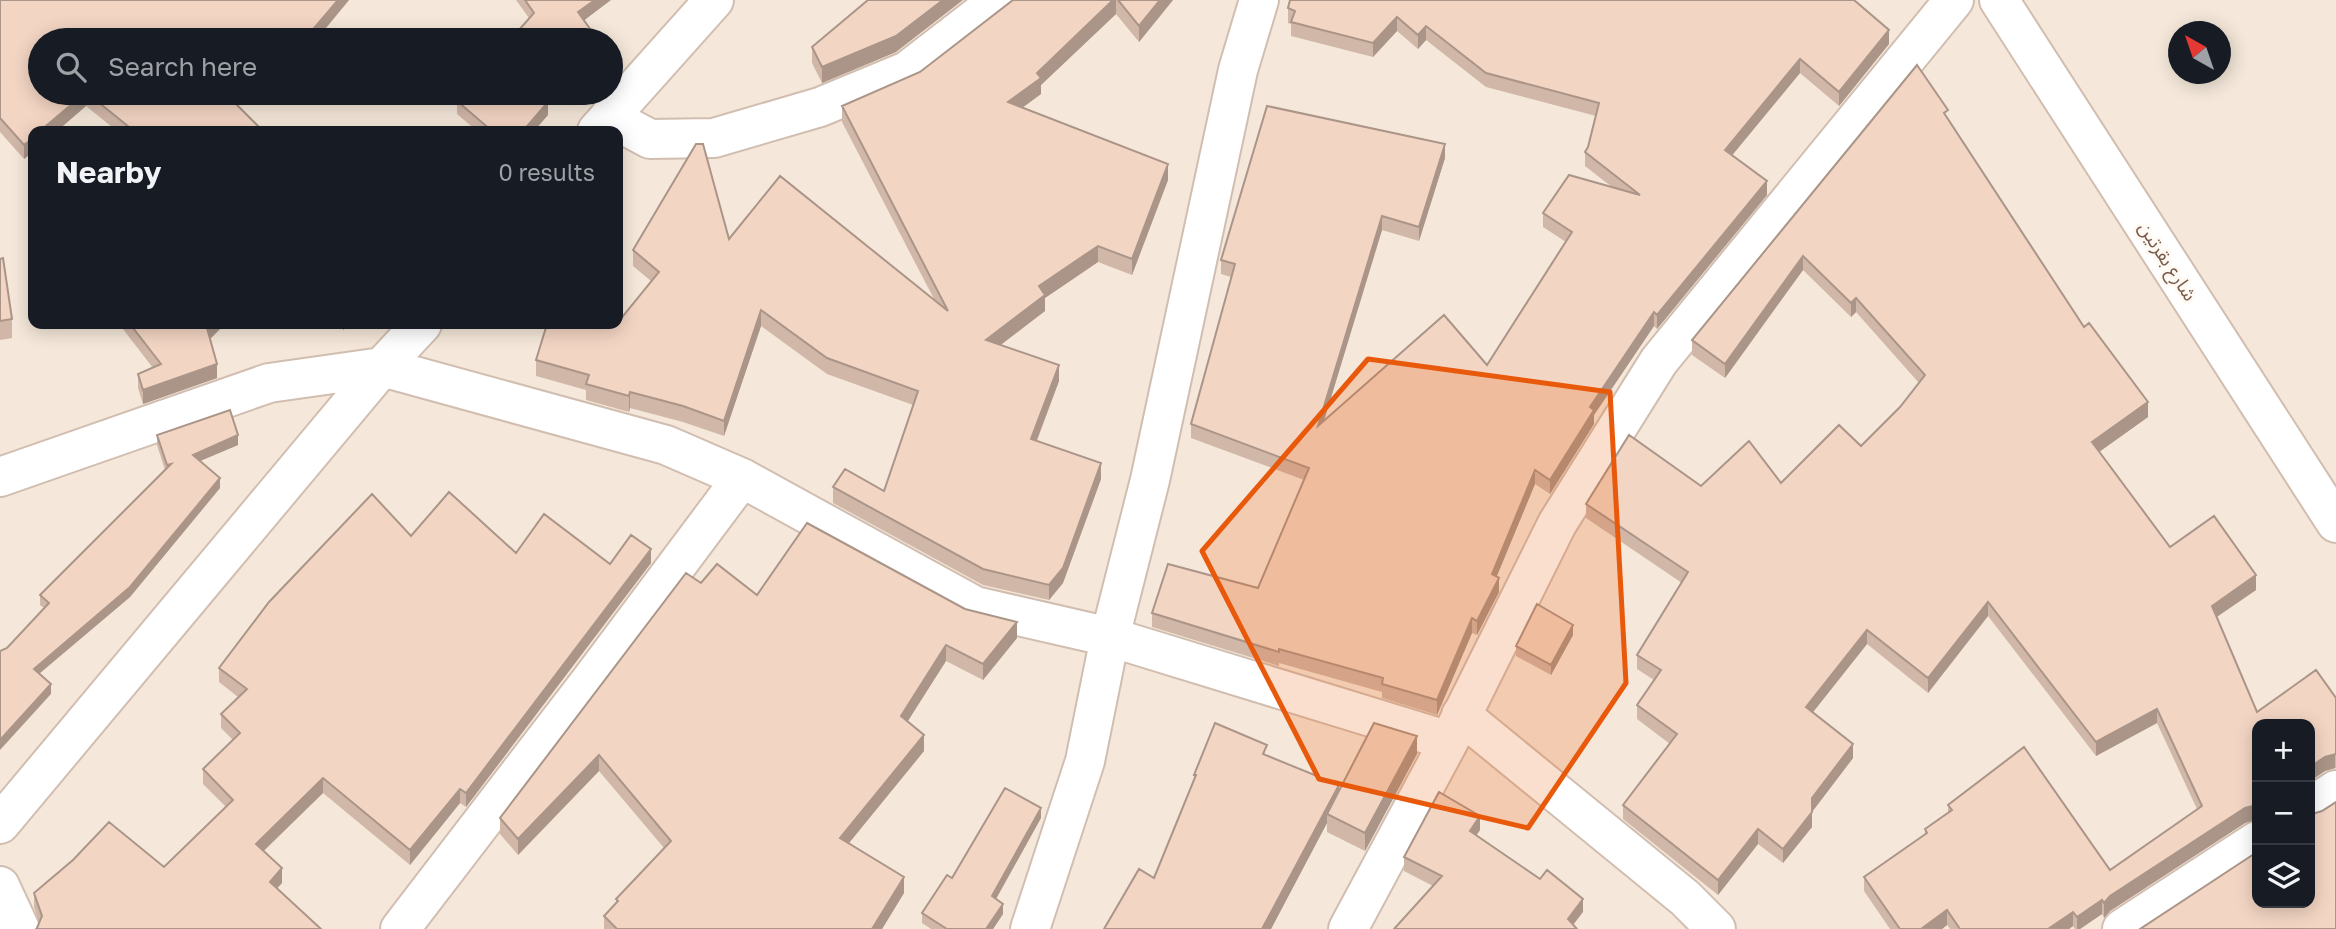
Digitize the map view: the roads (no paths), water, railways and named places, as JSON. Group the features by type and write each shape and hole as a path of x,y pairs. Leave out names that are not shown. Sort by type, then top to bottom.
{"street":[{"path":"623,102 714,0"},
{"path":"623,130 650,139 714,138 820,107 907,71 999,0"},
{"path":"1030,929 1085,761 1110,637 1150,480 1238,70 1259,0"},
{"path":"1348,929 1455,728 1557,524 1659,361 1954,0"},
{"name":"شارع بقرتين","path":"1999,0 2336,523"},
{"path":"603,124 620,105"},
{"path":"0,824 382,367 417,329"},
{"path":"0,477 270,383 382,367 666,445 742,478 975,606 1110,637 1455,728 1685,898 1716,929"},
{"path":"400,929 742,478"},
{"path":"2315,804 2336,790"},
{"path":"2122,929 2252,844"},
{"path":"0,886 20,929"}]}
